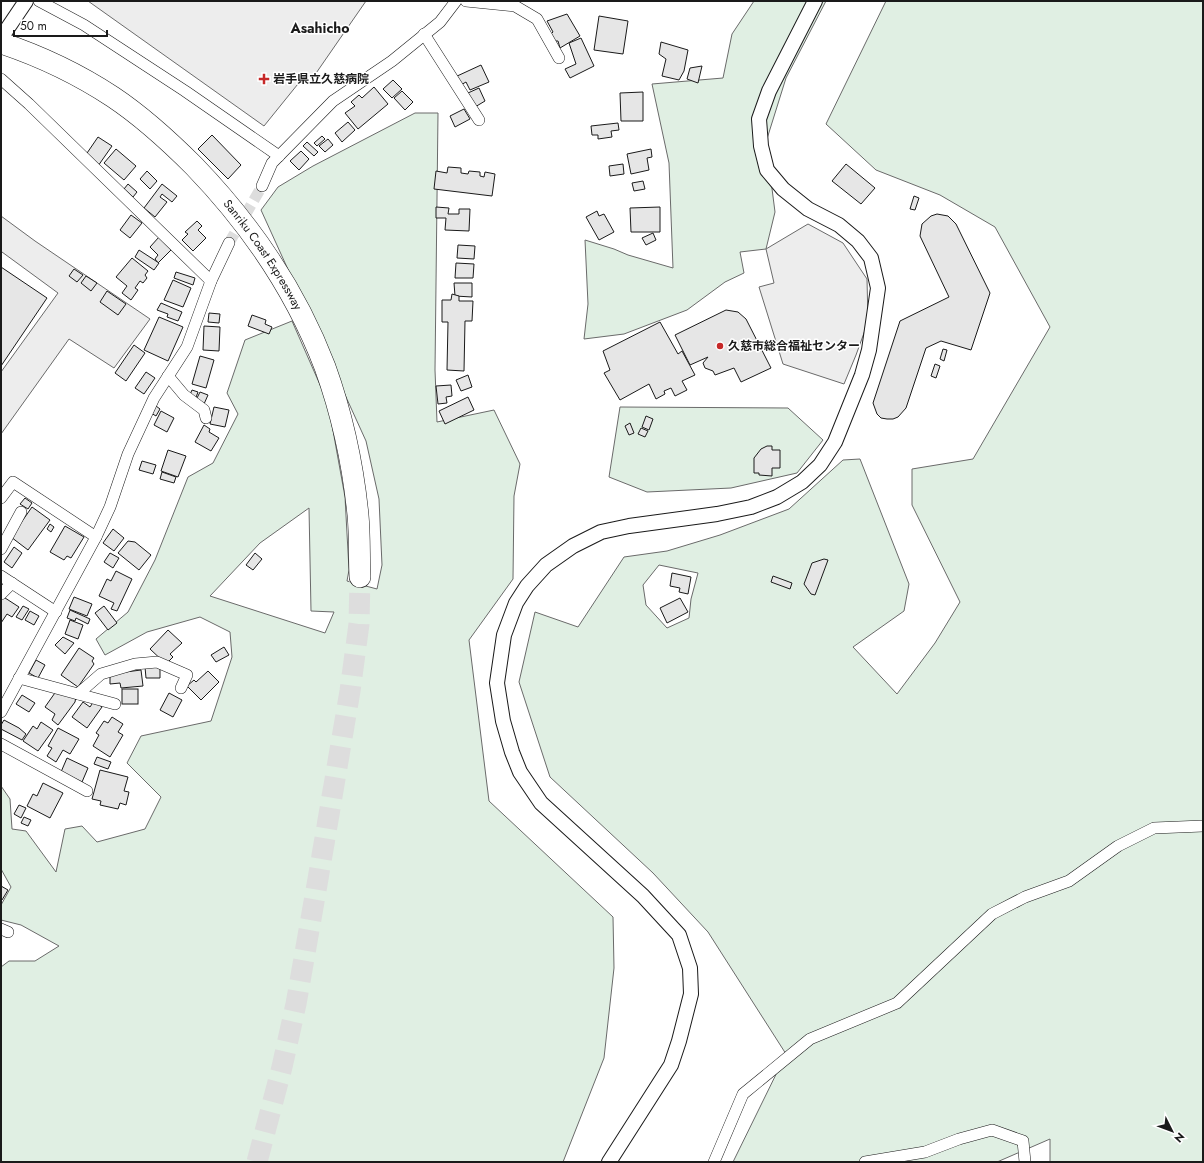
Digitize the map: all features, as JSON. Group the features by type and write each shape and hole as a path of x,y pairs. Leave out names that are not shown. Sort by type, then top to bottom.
{"highway":[{"name":"Sanriku Coast Expressway","path":"2,42 58,66 86,80 114,97 139,116 164,136 216,190 255,237 278,273 309,327 330,383 352,469 358,517 360,577"}],"street":[{"path":"2,42 26,1"},
{"path":"39,1 84,26 185,91 279,156"},
{"path":"262,186 272,163 333,101 392,61 440,22 456,1"},
{"path":"466,1 515,6 537,19 558,58"},
{"path":"609,1162 671,1065 691,994 690,968 679,935 643,896 542,803 520,772 505,729 497,683 504,634 516,603 527,586 546,564 573,546 601,532 629,526 717,514 751,507 777,498 802,482 820,465 835,442 862,375 869,350 878,288 871,258 858,241 839,225 808,209 783,189 767,170 761,146 759,119 769,91 815,1"},
{"path":"424,34 479,120"},
{"path":"1,79 29,104 211,281"},
{"path":"1,712 96,537 110,507 128,454 154,398 187,347 211,281 229,243"},
{"path":"168,376 184,396 204,410 206,418"},
{"path":"1,498 13,482 96,537"},
{"path":"1,549 22,512"},
{"path":"1,576 56,612"},
{"path":"1,594 12,583"},
{"path":"78,694 101,674 135,664 157,662 187,675 181,688"},
{"path":"19,678 115,704"},
{"path":"1,744 87,791"},
{"path":"714,1162 743,1094 810,1039 897,1003 992,914 1025,897 1069,881 1118,846 1154,828 1203,826"},
{"path":"865,1162 925,1152 959,1139 992,1130 1023,1141 1025,1162"}],"green space":[{"path":"754,1 826,1 786,78 766,142 775,212 766,249 740,252 744,273 725,282 687,310 624,334 584,339 588,304 585,240 628,255 673,268 669,163 652,84 723,78 732,34"},
{"path":"886,1 1203,1 1203,1162 1050,1162 1050,1139 997,1162 733,1162 786,1054 708,932 653,873 550,777 519,682 535,612 578,627 624,557 667,551 720,535 789,509 843,460 860,459 909,584 904,611 853,647 897,694 935,643 960,602 912,505 912,469 973,459 1050,327 995,227 940,195 876,170 826,124","holes":["659,565 698,573 691,599 689,618 667,628 646,605 643,585"]},
{"path":"415,113 438,113 435,370 437,422 494,410 520,464 514,496 513,579 469,640 489,801 613,917 614,968 604,1058 563,1162 1,1162 1,967 9,961 35,961 59,946 21,925 1,920 1,905 11,887 1,869 1,786 10,799 12,829 26,831 56,872 65,829 82,826 97,842 145,829 161,797 127,763 141,736 211,721 232,657 230,632 200,617 147,632 105,655 96,639 128,612 155,560 188,477 213,463 238,414 227,393 245,340 292,321 328,403 345,497 349,570 347,581 377,589 382,565 379,499 366,441 261,210 278,187 313,166","holes":["309,508 311,611 334,612 325,633 210,596 260,543"]},
{"path":"620,407 788,408 823,440 797,473 731,488 647,492 609,477"}],"shaded area":[{"name":"岩手県立久慈病院","path":"88,1 366,1 312,79 306,74 264,126"},
{"path":"1,216 35,241 150,319 114,368 69,339 1,434 1,372 58,293 2,252 1,254"},
{"path":"808,224 843,243 867,279 868,322 844,384 783,364 759,287 774,283 766,249"}],"building":[{"path":"567,14 580,36 560,48 558,41 554,41 550,35 553,32 547,21"},
{"path":"599,16 628,21 623,54 594,50"},
{"path":"581,38 594,66 570,78 565,69 576,64 569,43"},
{"path":"661,42 688,50 684,71 679,80 662,76 666,59 659,54"},
{"path":"481,65 489,82 470,90 466,82 459,86 455,77"},
{"path":"702,66 698,83 687,79 690,68"},
{"path":"393,80 402,89 392,98 383,89"},
{"path":"374,87 388,104 358,129 345,113 355,106 351,102 359,95 362,98"},
{"path":"479,88 485,101 475,107 468,93"},
{"path":"402,91 413,102 405,110 394,98"},
{"path":"643,92 643,121 621,121 620,93"},
{"path":"464,109 470,119 455,127 450,116"},
{"path":"348,122 355,130 342,142 335,133"},
{"path":"618,123 619,130 611,131 612,137 598,139 598,135 592,135 591,126"},
{"path":"212,135 241,165 228,179 198,149"},
{"path":"322,136 325,139 317,146 314,143"},
{"path":"98,137 112,146 98,166 85,156"},
{"path":"328,139 333,145 325,152 319,146"},
{"path":"307,142 318,152 314,156 303,146"},
{"path":"116,149 136,166 124,180 104,163"},
{"path":"651,149 652,157 647,158 649,170 631,174 627,154"},
{"path":"301,151 309,159 299,170 290,161"},
{"path":"623,164 624,174 610,176 609,166"},
{"path":"846,164 875,188 861,204 832,181"},
{"path":"448,167 461,168 461,173 468,174 469,171 480,172 480,176 484,177 485,172 495,174 492,196 434,189 436,171 447,173"},
{"path":"147,171 157,181 150,189 140,179"},
{"path":"643,181 645,189 634,191 632,183"},
{"path":"128,184 137,192 133,197 124,189"},
{"path":"162,184 177,196 172,202 162,194 160,197 167,202 155,217 144,208"},
{"path":"914,196 919,198 915,210 910,209"},
{"path":"436,207 449,208 448,214 459,214 459,209 470,209 469,231 445,230 446,218 436,218"},
{"path":"660,207 660,232 631,232 630,208"},
{"path":"597,211 599,216 604,214 614,232 599,240 586,217"},
{"path":"937,214 948,216 956,224 990,293 971,350 941,341 926,348 906,408 898,417 893,419 881,418 877,414 873,403 900,321 949,297 920,236 922,224 931,216"},
{"path":"131,215 142,223 130,238 120,230"},
{"path":"197,221 202,226 198,230 206,238 193,251 182,240 188,234 185,232"},
{"path":"653,233 656,240 646,245 642,238"},
{"path":"159,237 171,250 158,263 155,259 158,255 150,247"},
{"path":"458,245 475,246 474,259 457,258"},
{"path":"139,250 159,263 154,270 135,257"},
{"path":"132,258 148,271 145,275 147,278 143,283 140,281 135,288 138,290 131,300 122,293 127,286 116,277"},
{"path":"456,263 474,264 473,278 455,278"},
{"path":"1,267 47,298 1,366"},
{"path":"74,269 83,275 77,282 69,276"},
{"path":"176,272 195,278 193,285 174,278"},
{"path":"86,276 97,283 91,291 81,283"},
{"path":"173,280 191,288 183,307 164,300"},
{"path":"454,283 472,283 472,297 455,296"},
{"path":"107,291 126,304 118,315 100,302"},
{"path":"452,294 459,296 459,301 473,301 472,321 465,321 464,371 447,370 448,322 442,322 442,300 451,300"},
{"path":"161,303 182,312 178,321 167,317 168,314 157,310"},
{"name":"久慈市総合福祉センター","path":"726,310 738,312 746,319 771,368 741,382 734,368 715,375 713,371 705,368 703,363 708,357 690,365 675,335"},
{"path":"209,313 220,314 219,323 208,322"},
{"path":"252,315 266,320 265,324 272,327 269,334 248,326"},
{"path":"159,317 183,327 168,361 144,350"},
{"path":"660,322 678,354 682,351 695,375 682,381 687,390 675,396 671,388 664,391 665,394 656,399 649,384 620,400 604,373 610,370 603,351"},
{"path":"204,326 220,327 219,351 203,350"},
{"path":"134,345 145,353 126,381 115,373"},
{"path":"943,349 947,350 944,361 940,359"},
{"path":"200,356 214,360 206,388 192,384"},
{"path":"935,364 940,366 936,378 931,376"},
{"path":"146,372 155,378 144,394 135,388"},
{"path":"468,375 472,387 461,391 456,380"},
{"path":"451,385 452,396 446,397 447,403 438,404 436,386"},
{"path":"192,390 198,392 195,400 189,397"},
{"path":"200,392 208,395 204,404 196,400"},
{"path":"468,397 474,410 445,424 439,411"},
{"path":"156,406 160,409 156,416 151,413"},
{"path":"214,407 229,410 225,427 210,424"},
{"path":"161,411 174,418 167,432 154,425"},
{"path":"646,416 653,419 649,430 642,427"},
{"path":"630,423 634,433 629,435 625,426"},
{"path":"204,425 210,429 209,432 219,438 211,451 195,442"},
{"path":"641,428 648,431 645,437 638,434"},
{"path":"767,446 772,446 772,450 780,450 780,468 772,468 772,476 754,473 754,458 761,449"},
{"path":"168,450 186,456 178,477 161,471"},
{"path":"142,461 156,465 153,474 139,470"},
{"path":"162,472 176,477 174,483 160,479"},
{"path":"25,498 32,503 28,509 20,504"},
{"path":"32,507 50,520 28,550 11,537"},
{"path":"50,524 54,527 51,532 47,529"},
{"path":"65,526 84,537 71,558 67,556 64,560 50,552"},
{"path":"113,529 124,538 114,551 103,543"},
{"path":"128,541 135,542 151,555 139,570 118,553"},
{"path":"14,547 22,553 12,568 4,562"},
{"path":"110,553 119,558 113,568 104,562"},
{"path":"255,553 262,559 253,570 246,565"},
{"path":"824,559 828,560 815,595 811,594 804,584 812,563"},
{"path":"116,571 132,579 117,611 111,609 114,603 99,596 107,579 111,581"},
{"path":"672,573 691,577 688,594 679,592 680,588 670,586"},
{"path":"773,576 792,583 790,589 771,582"},
{"path":"2,596 19,607 12,617 7,614 1,623 1,598"},
{"path":"74,597 92,604 87,616 69,609"},
{"path":"680,598 688,612 667,623 660,608"},
{"path":"23,606 29,609 22,620 16,617"},
{"path":"104,606 117,623 108,630 95,613"},
{"path":"70,610 90,619 88,624 76,618 75,621 67,618"},
{"path":"30,611 39,616 34,625 25,620"},
{"path":"70,620 83,625 78,639 65,634"},
{"path":"168,630 182,643 170,654 173,657 166,664 150,649"},
{"path":"63,637 74,643 65,654 55,645"},
{"path":"224,647 229,655 216,662 211,655"},
{"path":"79,648 94,658 92,661 94,664 78,687 61,675"},
{"path":"36,660 45,665 38,678 29,673"},
{"path":"145,667 160,667 160,678 146,678"},
{"path":"141,670 143,686 121,688 120,683 110,684 110,674"},
{"path":"208,671 219,682 201,700 187,686 194,680 196,682"},
{"path":"122,689 138,689 138,704 122,704"},
{"path":"57,690 76,696 75,702 58,725 52,720 55,714 45,707"},
{"path":"169,693 182,700 173,717 160,710"},
{"path":"22,695 35,703 29,712 16,704"},
{"path":"94,701 102,707 87,728 72,717 83,702 90,707"},
{"path":"112,717 123,724 118,732 123,735 110,757 93,746 99,735 96,733 104,721 108,723"},
{"path":"4,720 19,728 26,734 22,740 1,729 1,725"},
{"path":"41,722 53,730 38,751 23,741 33,726 37,729"},
{"path":"58,728 79,739 70,754 63,750 56,762 47,756 52,748 48,746"},
{"path":"97,757 111,762 108,769 94,764"},
{"path":"67,758 88,768 82,782 61,772"},
{"path":"100,770 128,777 124,791 129,792 126,805 120,803 118,809 100,805 101,801 92,799"},
{"path":"43,783 63,793 50,818 27,806 33,794 37,796"},
{"path":"19,805 26,808 21,818 14,814"},
{"path":"24,817 31,820 28,826 21,823"},
{"path":"1,886 8,890 2,900 1,899"}],"tunnel":[{"path":"229,243 262,186"},
{"path":"257,1162 282,1067 296,1004 350,691 359,624 360,577"}],"place":[{"name":"岩手県立久慈病院","path":"264,79"},
{"name":"久慈市総合福祉センター","path":"720,346"}],"district":[{"name":"Asahicho","path":"320,28"}]}
